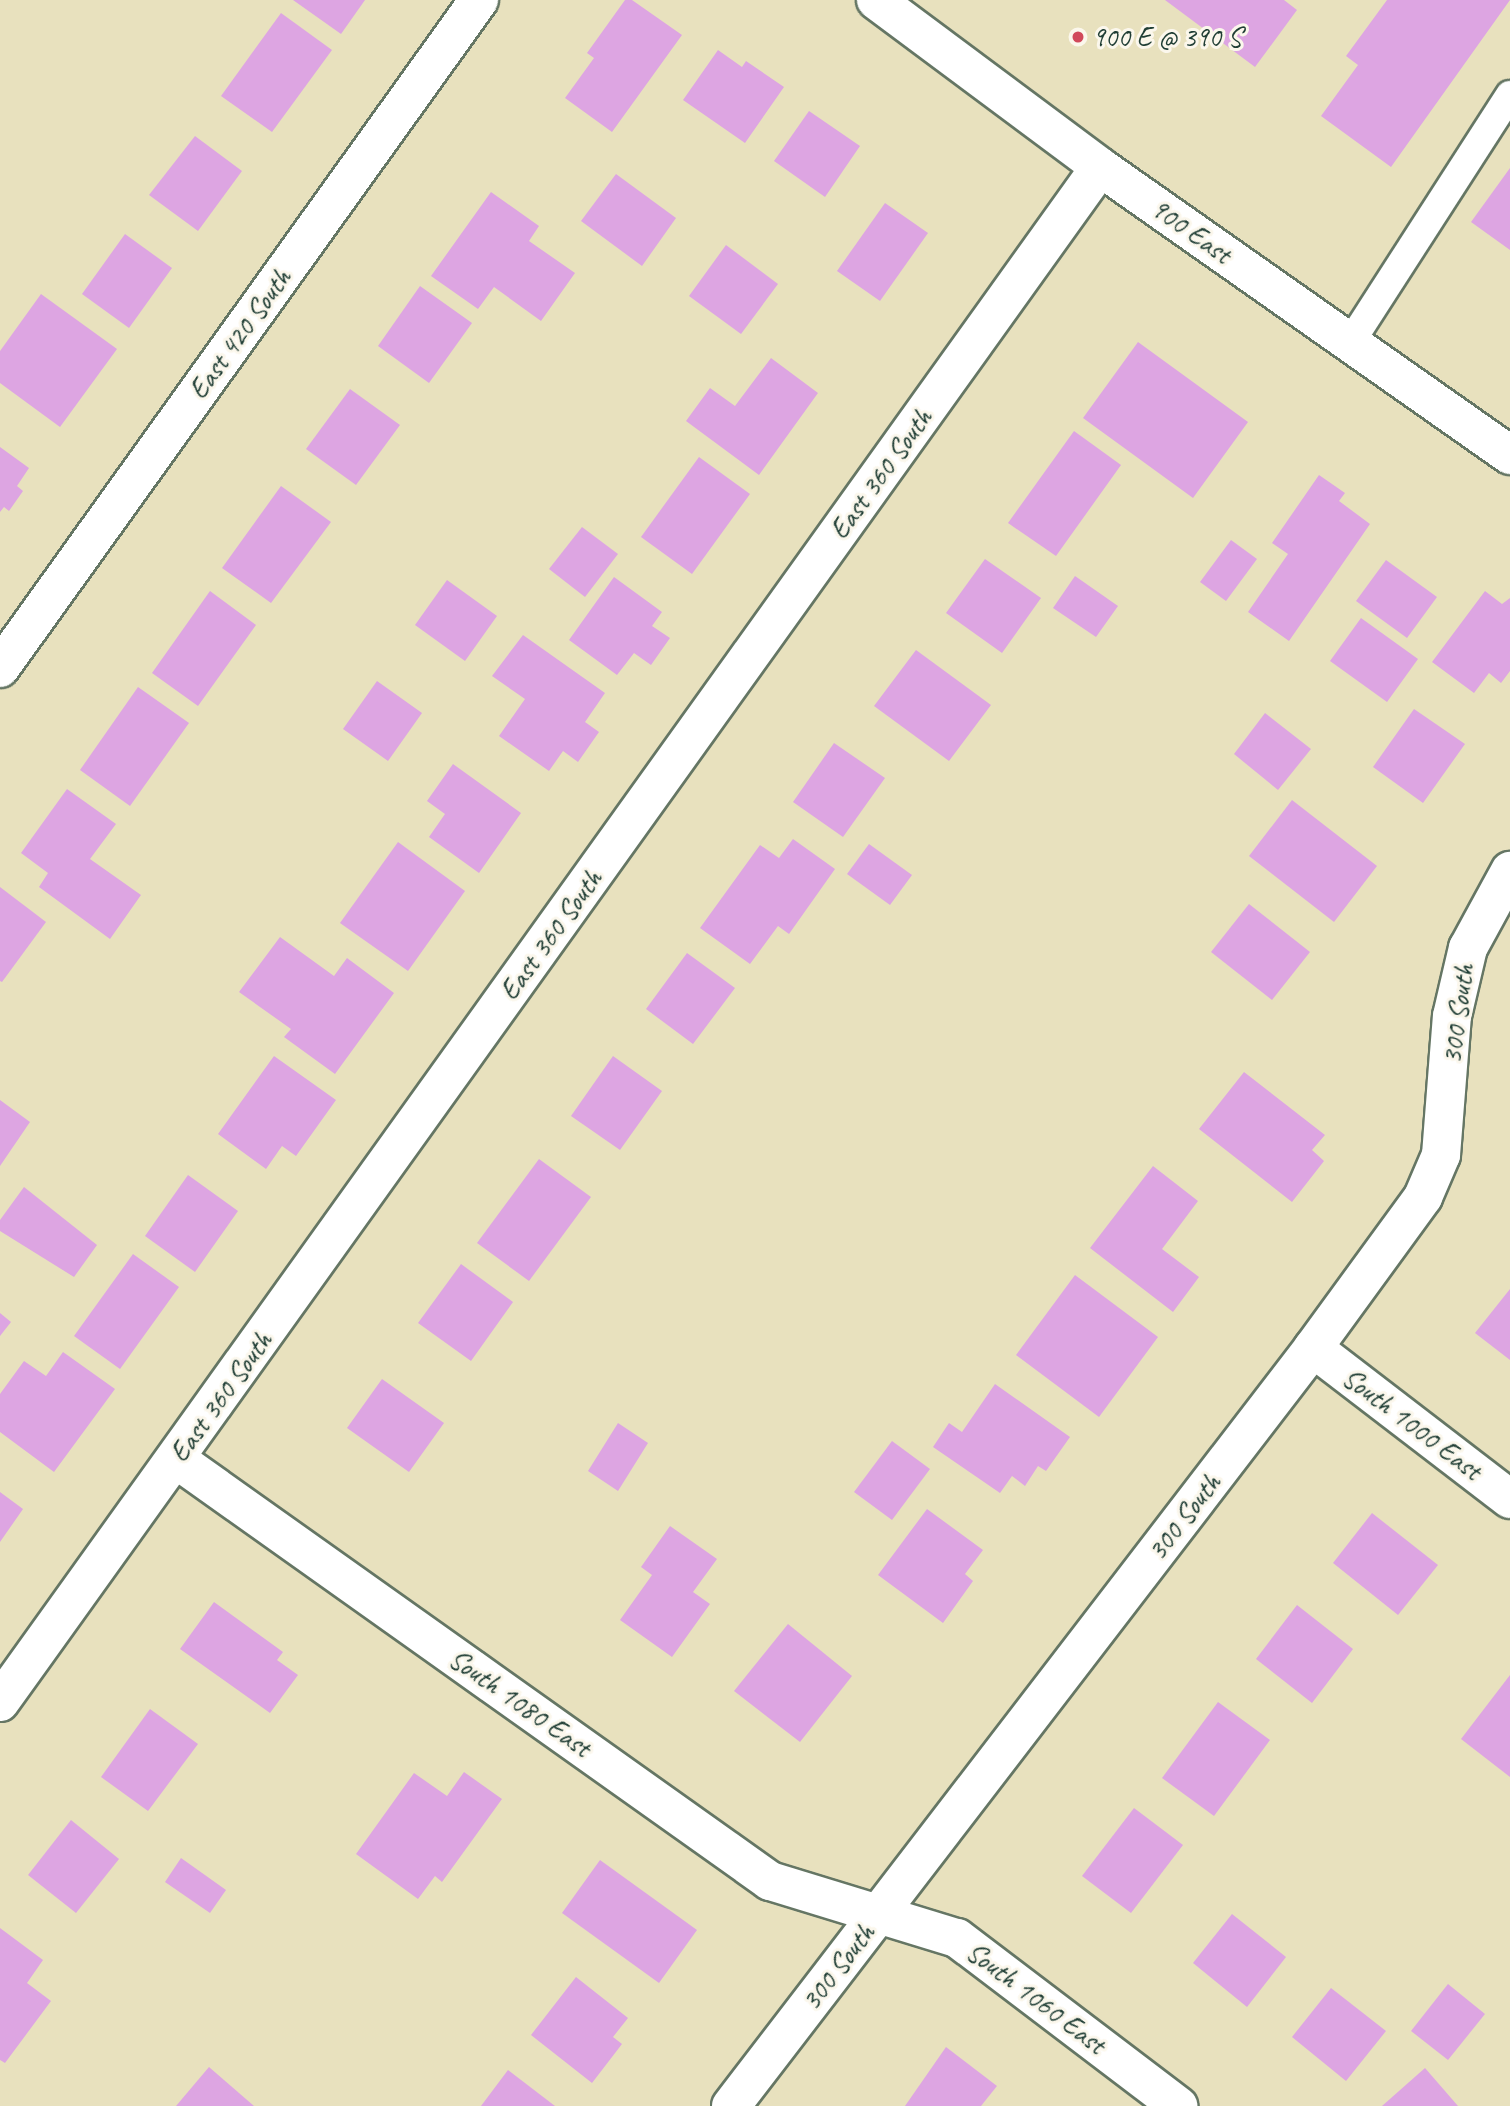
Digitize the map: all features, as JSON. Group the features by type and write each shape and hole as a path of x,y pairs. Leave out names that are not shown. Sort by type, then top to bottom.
{"street":[{"name":"East 420 South","path":"0,668 480,0"},
{"name":"900 East","path":"877,0 1100,167 1510,455"},
{"name":"East 360 South","path":"0,1702 1100,167"},
{"name":"300 South","path":"731,2106 1313,1348 1423,1197 1441,1155 1452,1016 1468,948 1510,871"},
{"name":"South 1000 East","path":"1313,1348 1510,1499"},
{"name":"South 1080 East","path":"176,1459 771,1881 880,1912"},
{"name":"South 1060 East","path":"880,1912 957,1938 1178,2106"}],"lane":[{"path":"1350,343 1510,95"}],"building":[{"path":"293,0 365,0 341,34"},
{"path":"625,0 632,0 682,35 612,132 565,98 594,58 587,53"},
{"path":"1165,0 1284,0 1297,10 1255,67"},
{"path":"1387,0 1510,0 1391,167 1321,116 1358,65 1346,56"},
{"path":"281,13 332,50 272,132 221,96"},
{"path":"718,50 742,67 746,61 784,87 745,143 683,100"},
{"path":"809,111 860,146 825,197 774,161"},
{"path":"195,136 242,171 198,231 149,195"},
{"path":"1510,168 1510,250 1471,222"},
{"path":"616,174 676,218 642,266 581,221"},
{"path":"491,192 539,226 529,241 575,273 541,321 494,287 478,309 431,276"},
{"path":"885,203 928,233 880,301 837,271"},
{"path":"125,234 172,268 129,328 82,294"},
{"path":"726,245 778,284 741,334 689,296"},
{"path":"420,286 472,323 429,383 378,346"},
{"path":"41,294 117,349 60,427 0,383 0,351"},
{"path":"1138,342 1248,422 1193,498 1083,418"},
{"path":"771,358 818,393 759,475 686,421 710,388 735,406"},
{"path":"350,389 400,425 356,485 306,449"},
{"path":"1074,431 1121,465 1056,556 1008,523"},
{"path":"0,447 29,468 17,486 23,491 9,511 4,507 0,512"},
{"path":"699,457 750,494 692,574 641,537"},
{"path":"1319,475 1345,493 1339,501 1370,524 1289,641 1248,612 1288,554 1272,543"},
{"path":"281,486 331,522 271,603 222,568"},
{"path":"582,527 618,554 585,597 549,569"},
{"path":"1231,540 1257,559 1226,601 1200,582"},
{"path":"985,559 1041,598 1002,653 946,613"},
{"path":"1386,560 1437,597 1407,638 1356,601"},
{"path":"1075,576 1118,606 1096,637 1053,608"},
{"path":"614,577 662,612 652,626 670,638 651,665 634,653 617,675 569,640"},
{"path":"447,580 497,616 465,661 415,625"},
{"path":"210,591 256,625 198,706 152,673"},
{"path":"1485,591 1502,604 1510,598 1510,671 1501,683 1489,673 1474,693 1432,662"},
{"path":"1361,618 1418,659 1387,702 1330,661"},
{"path":"523,635 605,693 585,722 599,732 578,762 563,751 549,771 499,736 525,699 492,676"},
{"path":"916,650 991,705 949,761 874,706"},
{"path":"377,681 422,713 388,761 343,729"},
{"path":"138,687 189,723 130,806 80,770"},
{"path":"1414,709 1465,744 1423,803 1373,767"},
{"path":"1265,713 1311,749 1278,790 1234,754"},
{"path":"834,743 885,778 843,837 793,802"},
{"path":"453,764 521,813 479,873 429,837 445,814 427,801"},
{"path":"67,789 116,824 90,859 141,895 110,939 39,887 48,873 21,853"},
{"path":"1292,800 1377,866 1334,922 1249,856"},
{"path":"793,839 835,869 789,934 778,926 750,964 700,928 760,845 779,858"},
{"path":"398,842 465,891 408,971 340,923"},
{"path":"869,844 912,875 890,905 847,874"},
{"path":"0,887 46,922 2,982 0,981"},
{"path":"1249,904 1310,952 1272,1000 1211,952"},
{"path":"280,937 334,976 347,958 394,993 335,1074 284,1037 291,1029 239,992"},
{"path":"687,953 735,988 693,1044 646,1009"},
{"path":"274,1056 336,1100 296,1156 282,1146 266,1169 218,1134"},
{"path":"613,1056 662,1091 620,1150 571,1116"},
{"path":"1244,1072 1325,1135 1312,1150 1324,1161 1292,1202 1199,1129"},
{"path":"0,1100 30,1122 0,1166"},
{"path":"539,1159 591,1197 529,1281 477,1243"},
{"path":"1153,1166 1198,1201 1162,1249 1199,1277 1173,1312 1090,1248"},
{"path":"188,1175 238,1211 195,1272 145,1236"},
{"path":"24,1187 97,1245 74,1277 0,1231 0,1220"},
{"path":"133,1254 179,1287 120,1369 74,1336"},
{"path":"461,1264 513,1302 471,1361 418,1323"},
{"path":"1075,1275 1158,1337 1099,1417 1016,1355"},
{"path":"1510,1289 1510,1360 1475,1333"},
{"path":"0,1313 11,1322 0,1336"},
{"path":"63,1352 115,1389 54,1472 0,1432 0,1394 24,1361 46,1376"},
{"path":"382,1379 444,1423 409,1472 347,1428"},
{"path":"995,1384 1070,1437 1046,1471 1038,1466 1025,1486 1012,1476 1000,1493 933,1447 949,1423 962,1432"},
{"path":"618,1423 648,1443 618,1491 588,1471"},
{"path":"892,1441 930,1469 892,1520 854,1492"},
{"path":"0,1492 23,1509 0,1542"},
{"path":"927,1509 983,1550 965,1574 973,1581 943,1623 878,1575"},
{"path":"1372,1513 1438,1565 1398,1615 1333,1563"},
{"path":"670,1526 717,1559 693,1592 710,1604 672,1657 620,1620 652,1575 641,1567"},
{"path":"214,1602 283,1652 277,1660 298,1675 270,1713 180,1649"},
{"path":"1297,1605 1353,1649 1312,1703 1256,1659"},
{"path":"788,1624 852,1676 800,1742 734,1691"},
{"path":"1510,1675 1510,1777 1461,1739"},
{"path":"1218,1702 1270,1740 1214,1816 1162,1778"},
{"path":"150,1709 198,1744 148,1811 101,1777"},
{"path":"464,1772 502,1799 442,1882 435,1876 418,1899 356,1854 414,1773 447,1796"},
{"path":"1134,1808 1183,1845 1131,1913 1082,1876"},
{"path":"71,1820 119,1859 76,1913 28,1875"},
{"path":"181,1858 226,1890 210,1913 165,1882"},
{"path":"600,1860 697,1930 659,1983 562,1913"},
{"path":"1232,1914 1286,1957 1247,2007 1193,1963"},
{"path":"0,1928 43,1960 27,1983 51,2001 5,2063 0,2060"},
{"path":"576,1977 628,2018 613,2037 622,2044 592,2083 531,2035"},
{"path":"1448,1984 1485,2014 1448,2060 1411,2031"},
{"path":"1331,1988 1386,2031 1346,2081 1292,2037"},
{"path":"946,2047 997,2086 981,2106 905,2106"},
{"path":"209,2067 254,2106 176,2106"},
{"path":"1425,2068 1458,2106 1382,2106"},
{"path":"508,2070 555,2106 481,2106"}],"place":[{"name":"900 E @ 390 S","path":"1078,37"}]}
